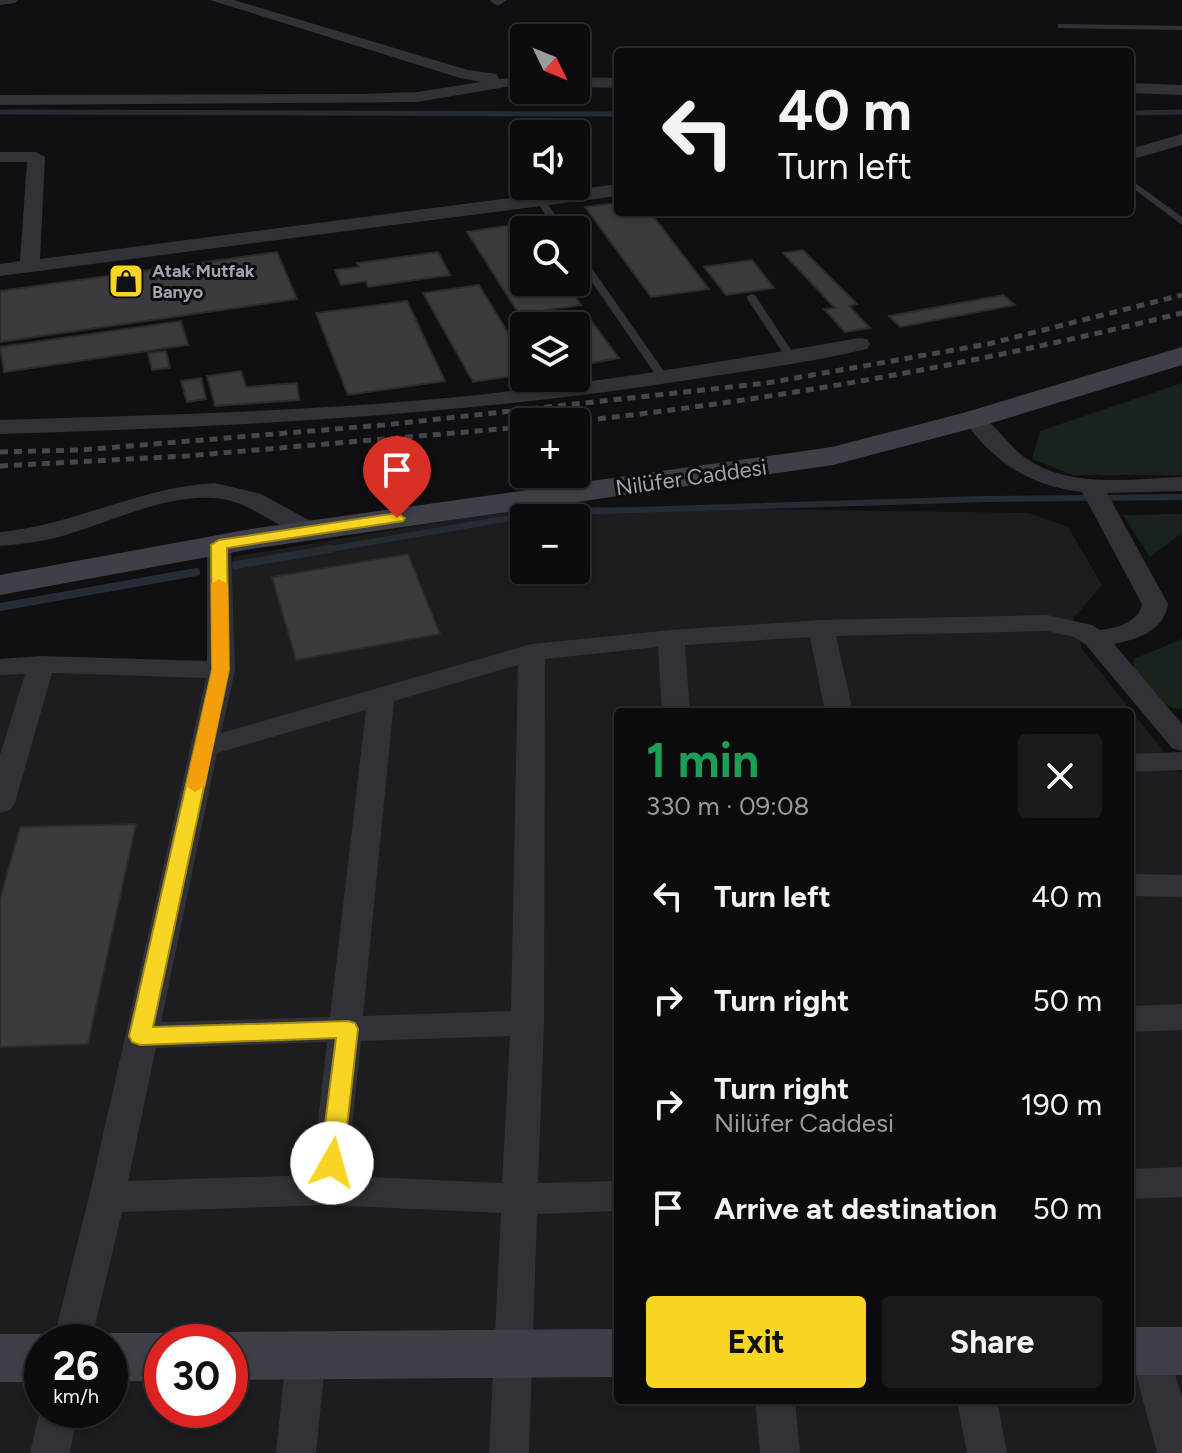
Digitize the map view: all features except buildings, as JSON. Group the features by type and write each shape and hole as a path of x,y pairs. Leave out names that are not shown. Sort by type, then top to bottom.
{"main road":[{"name":"Nilüfer Caddesi","path":"0,585 309,530 833,456 974,419 1182,356"},
{"path":"248,1356 614,1353"},
{"path":"0,1358 24,1358"}],"street":[{"path":"0,0 10,0"},
{"path":"218,0 466,75 510,80"},
{"path":"590,82 614,83"},
{"path":"0,100 417,97 510,83"},
{"path":"1134,88 1182,90"},
{"path":"1134,154 1182,139"},
{"path":"0,157 36,157 30,266"},
{"path":"0,270 614,191"},
{"path":"0,427 187,421 443,405 664,379 859,344"},
{"path":"974,419 1013,463 1053,481 1094,494 1182,484"},
{"path":"0,539 68,529 176,495 222,491 256,501 309,530"},
{"path":"1094,494 1151,591 1155,604 1153,616 1141,627 1120,637 1095,639"},
{"path":"76,1324 107,1197 221,670 235,542 256,501"},
{"path":"203,748 532,652 671,638 821,628 1047,623 1066,626 1095,639 1182,742"},
{"path":"821,628 838,708"},
{"path":"671,638 676,708"},
{"path":"509,1453 527,1023 532,652"},
{"path":"0,667 41,664 221,670"},
{"path":"0,803 41,664"},
{"path":"328,1190 348,1029 381,697"},
{"path":"1134,763 1182,761"},
{"path":"1134,885 1182,886"},
{"path":"1134,1019 1182,1017"},
{"path":"140,1036 527,1023"},
{"path":"1134,1184 1182,1182"},
{"path":"107,1197 328,1190 518,1199 614,1196"},
{"path":"1154,1351 1177,1453"},
{"path":"296,1453 306,1356"},
{"path":"775,1404 780,1453"},
{"path":"978,1404 987,1453"},
{"path":"50,1453 55,1428"}],"lane":[{"path":"1061,26 1182,28"},
{"path":"1134,185 1182,222"},
{"path":"541,201 551,216"},
{"path":"590,272 664,379"},
{"path":"751,297 790,356"}],"shaded area":[{"path":"1182,383 1182,475 1073,475 1032,459 1040,431"},
{"path":"590,507 1029,513 1068,527 1102,585 1073,619 1082,649 1129,708 614,708 614,1404 1134,1404 1134,714 1182,774 1182,1453 0,1453 0,667 220,670 233,557 510,510 510,584 590,584"},
{"path":"1182,514 1182,533 1150,557 1123,515"},
{"path":"1182,639 1182,709 1159,700 1133,670 1134,659"}],"waterway":[{"path":"0,112 614,114"},
{"path":"1134,113 1182,112"},
{"path":"319,551 499,520 569,512 984,499 1182,497"},
{"path":"236,565 330,549"},
{"path":"0,607 196,572"}],"railway":[{"path":"0,452 81,450 384,425 767,383 988,344 1182,295"},
{"path":"590,420 725,403 878,378 1030,348 1182,313"},
{"path":"0,466 186,456 510,428"}],"slow traffic":[{"path":"195,786 221,670 219,584"}],"place":[{"name":"Atak Mutfak Banyo","path":"126,281"}],"route":[{"path":"332,1163 348,1029 140,1036 221,670 219,545 397,518"}]}
